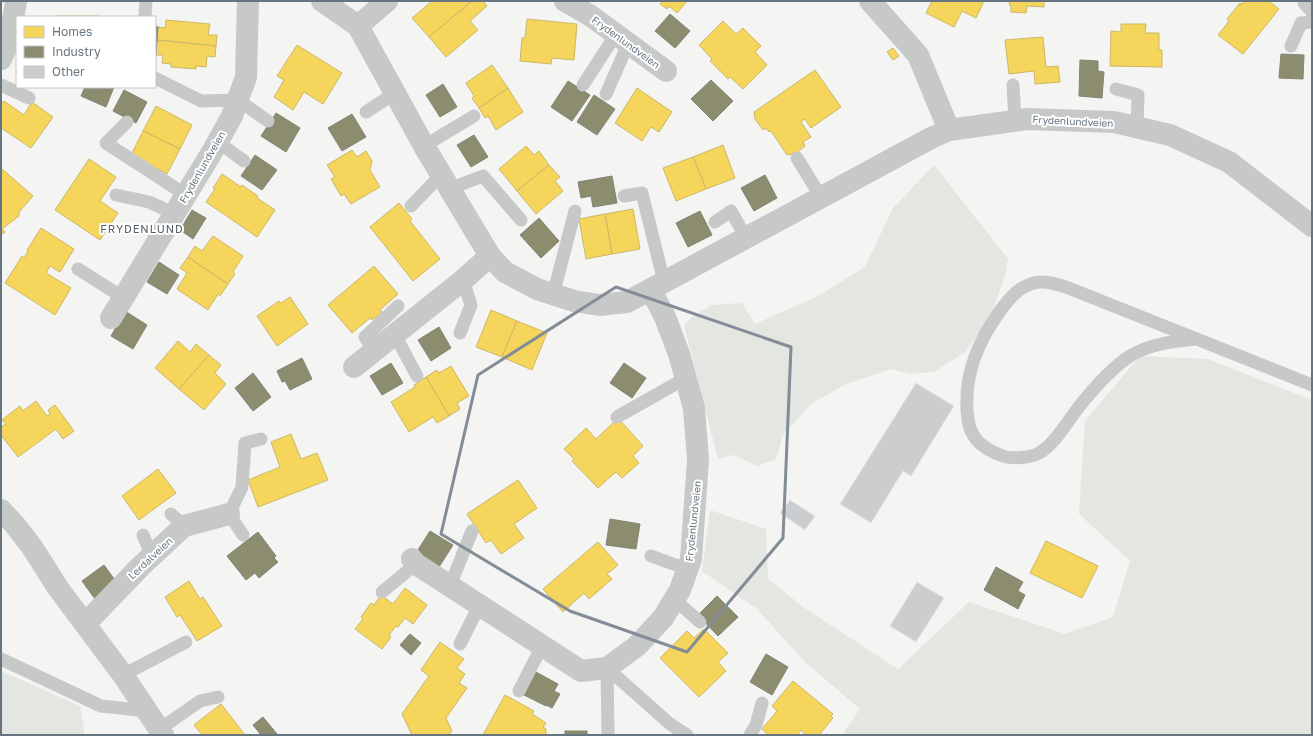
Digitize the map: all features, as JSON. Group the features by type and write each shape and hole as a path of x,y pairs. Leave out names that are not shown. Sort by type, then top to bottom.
{"street":[{"path":"7,45 16,1"},
{"name":"Frydenlundveien","path":"111,318 175,214 232,116 246,77 248,1"},
{"name":"Frydenlundveien","path":"322,1 358,26 424,146 490,256 505,272 537,289 574,301 599,305 627,302 931,138 949,130 1028,119 1114,122 1170,135 1229,162 1312,226"},
{"path":"358,26 387,1"},
{"path":"870,1 918,55 949,130"},
{"name":"Frydenlundveien","path":"578,4 666,71"},
{"path":"354,367 463,280 490,256"},
{"name":"Frydenlundveien","path":"607,668 636,646 663,618 680,590 691,559 698,460 694,408 679,354 664,317 657,286"},
{"path":"1,510 27,542 58,588 123,675 162,732"},
{"name":"Lerdalveien","path":"85,624 152,556 177,520 228,514"},
{"path":"414,561 479,606 581,671 607,668"}],"lane":[{"path":"145,16 146,1"},
{"path":"1304,1 1312,12"},
{"path":"1291,46 1301,23 1312,22"},
{"path":"583,85 622,39"},
{"path":"606,94 622,39"},
{"path":"156,78 201,100 238,100 268,121"},
{"path":"1,85 29,98"},
{"path":"1013,85 1015,121"},
{"path":"1116,89 1138,95 1137,127"},
{"path":"366,112 395,93"},
{"path":"424,146 474,116"},
{"path":"127,122 106,143 186,194"},
{"path":"218,142 244,161"},
{"path":"797,158 821,198"},
{"path":"411,206 445,182 484,176 521,220"},
{"path":"624,196 642,193 657,286"},
{"path":"116,195 149,202 175,214"},
{"path":"553,295 575,211"},
{"path":"714,222 731,211 746,238"},
{"path":"78,270 124,298"},
{"path":"460,333 471,305 463,280"},
{"path":"1197,339 1165,343 1148,347 1130,356 1103,379 1079,407 1065,428 1039,453 1027,457 1005,457 993,452 982,444 974,437 968,425 967,385 977,350 989,327 1010,296 1023,287 1035,282 1045,282 1066,287 1197,339 1312,385"},
{"path":"374,351 365,337 398,306"},
{"path":"395,335 417,376"},
{"path":"617,417 686,378"},
{"path":"242,535 228,514 242,487 245,443 262,439"},
{"path":"450,586 472,531"},
{"path":"143,535 152,556"},
{"path":"651,556 687,569"},
{"path":"382,592 414,561"},
{"path":"674,599 700,622"},
{"path":"460,644 479,606"},
{"path":"123,675 186,642"},
{"path":"519,691 542,646"},
{"path":"1,659 101,706 148,711"},
{"path":"607,668 608,735"},
{"path":"607,668 670,724 687,735"},
{"path":"162,732 200,701 218,697"},
{"path":"750,735 756,725 762,703"}],"highlighted area":[{"path":"616,287 791,347 783,538 687,652 570,611 441,534 478,375"}],"shaded area":[{"path":"934,165 1008,259 1006,272 990,318 965,352 934,372 910,374 891,369 846,384 811,404 783,435 776,459 757,466 734,455 718,459 684,325 693,316 712,305 742,303 755,324 818,296 865,267 893,208"},
{"path":"1140,356 1208,359 1312,400 1312,735 842,735 860,709 805,662 757,609 702,571 710,510 766,529 768,579 806,609 898,669 969,602 1065,634 1113,617 1130,561 1079,514 1085,421"},
{"path":"1,671 80,706 85,735 1,735"}],"building: Homes":[{"path":"432,1 472,1 429,37 412,18"},
{"path":"472,1 483,1 487,6 470,21 478,30 446,57 429,37"},
{"path":"663,1 687,1 677,13 669,6 667,9 660,4"},
{"path":"932,1 984,1 976,18 962,11 954,27 926,13"},
{"path":"1010,1 1044,1 1044,7 1027,6 1026,13 1011,12 1011,5 1009,5"},
{"path":"1244,1 1269,1 1279,9 1243,54 1218,35 1229,21 1227,19 1240,3 1241,5"},
{"path":"527,19 577,24 574,60 552,58 551,64 520,61 522,38 525,38"},
{"path":"166,20 210,24 208,35 217,35 216,46 157,40 158,27 165,28"},
{"path":"723,21 736,34 743,28 761,46 755,52 767,65 743,89 730,77 728,79 710,61 712,59 699,45"},
{"path":"1121,24 1146,24 1145,33 1159,33 1159,50 1162,50 1162,67 1110,66 1111,31 1121,32"},
{"path":"1043,37 1046,67 1058,66 1060,82 1035,84 1034,71 1009,74 1005,40"},
{"path":"157,40 216,46 215,57 207,56 206,67 196,66 196,69 171,67 171,64 162,63 163,55 156,55"},
{"path":"297,45 342,73 323,104 304,92 293,110 274,97 284,80 277,76"},
{"path":"893,48 899,56 893,60 887,52"},
{"path":"492,65 508,88 479,108 472,98 474,96 466,83"},
{"path":"815,70 841,107 811,128 805,119 801,122 811,137 803,142 805,146 796,153 787,155 771,131 769,132 766,128 763,130 755,119 754,112"},
{"path":"508,88 523,112 496,130 488,116 485,118 479,108"},
{"path":"637,88 672,112 659,132 651,127 642,141 615,123"},
{"path":"4,101 24,115 32,102 53,117 31,148 1,128 1,104"},
{"path":"156,106 192,125 180,149 143,131"},
{"path":"143,131 180,149 167,174 131,155"},
{"path":"723,145 735,178 706,189 693,157"},
{"path":"526,146 534,155 539,151 549,165 517,191 499,169"},
{"path":"352,150 357,157 366,151 372,161 370,170 380,187 351,204 344,194 341,196 331,179 335,177 327,165"},
{"path":"693,157 706,189 676,201 663,168"},
{"path":"89,159 116,177 100,201 118,213 100,240 55,210"},
{"path":"549,165 560,177 555,181 563,191 536,214 517,191"},
{"path":"2,169 33,196 19,212 19,216 2,229 5,232 1,235 1,171"},
{"path":"222,174 241,187 242,185 258,196 257,198 275,210 257,237 206,202 215,189 213,188"},
{"path":"399,203 412,219 410,221 440,259 413,281 370,227"},
{"path":"633,209 640,249 612,254 605,214"},
{"path":"605,214 612,254 586,259 579,219"},
{"path":"41,228 74,249 60,272 50,266 46,273 71,288 55,315 5,283 22,256 24,258 28,251 27,250"},
{"path":"213,236 243,256 233,272 235,274 228,284 188,257 195,246 202,251"},
{"path":"188,257 228,284 220,296 218,294 208,310 177,289 187,273 180,268"},
{"path":"374,266 398,294 380,310 382,312 372,320 370,318 352,333 328,305"},
{"path":"290,297 308,324 277,346 257,316 279,301 281,303"},
{"path":"491,310 517,321 502,357 476,347"},
{"path":"517,321 547,333 532,370 502,357"},
{"path":"178,341 190,352 196,344 209,355 179,389 155,368"},
{"path":"209,355 221,365 215,373 226,384 204,410 179,389"},
{"path":"451,366 469,396 457,403 460,409 449,416 426,377 437,370 439,373"},
{"path":"426,377 449,416 437,423 433,417 409,432 391,402 415,387 414,385"},
{"path":"36,401 47,416 50,414 48,410 55,405 74,431 63,439 56,429 18,457 1,435 1,427 6,424 2,420 20,406 23,411"},
{"path":"618,418 643,446 633,456 639,463 622,478 616,472 598,488 572,461 574,459 564,449 586,428 596,439"},
{"path":"291,434 301,459 317,453 328,480 258,507 248,480 280,467 271,442"},
{"path":"158,469 176,493 139,520 122,496"},
{"path":"518,480 537,508 514,524 524,538 501,554 491,540 486,543 467,514"},
{"path":"1046,541 1098,566 1082,598 1030,573"},
{"path":"598,542 618,565 607,574 612,579 589,599 584,593 563,612 543,589"},
{"path":"189,581 200,599 203,597 222,626 197,641 180,615 177,617 165,597"},
{"path":"405,588 427,605 413,624 405,618 398,627 396,626 389,635 391,637 382,649 355,629 363,619 361,617 371,603 374,605 381,595 393,604"},
{"path":"704,629 728,653 718,662 726,671 699,697 660,658 687,631 694,638"},
{"path":"440,642 464,659 457,668 465,674 459,683 467,688 446,718 452,731 450,732 451,735 412,735 402,714 429,676 421,670"},
{"path":"793,681 833,714 831,716 833,718 819,735 806,735 801,730 797,735 768,735 762,729 777,711 772,706"},
{"path":"505,695 534,711 532,714 546,723 543,727 546,729 546,735 483,735"},
{"path":"221,704 245,735 202,735 194,725"}],"building: Industry":[{"path":"670,14 690,31 675,48 655,31"},
{"path":"156,26 158,27 156,55"},
{"path":"1281,54 1304,55 1303,79 1279,78"},
{"path":"1080,60 1098,61 1098,71 1104,72 1102,98 1079,96"},
{"path":"711,80 733,101 713,121 691,99"},
{"path":"568,81 590,95 572,121 551,107"},
{"path":"443,84 457,107 440,117 426,95"},
{"path":"85,88 114,88 106,107 81,96"},
{"path":"124,90 147,102 136,123 113,111"},
{"path":"594,95 615,109 597,135 577,122"},
{"path":"276,113 300,128 286,152 261,136"},
{"path":"352,114 366,137 342,151 328,128"},
{"path":"474,135 488,157 471,167 457,145"},
{"path":"255,155 277,170 262,190 241,176"},
{"path":"765,175 777,198 754,211 741,188"},
{"path":"612,176 617,203 593,207 591,196 581,198 578,182"},
{"path":"192,210 206,218 193,239 180,230"},
{"path":"700,211 712,235 688,247 676,223"},
{"path":"539,218 559,241 541,258 520,235"},
{"path":"159,262 179,275 167,294 147,282"},
{"path":"125,311 147,325 133,349 111,336"},
{"path":"439,327 451,348 431,361 418,340"},
{"path":"302,358 312,379 290,390 285,381 282,382 277,371"},
{"path":"391,363 403,383 382,395 370,376"},
{"path":"624,363 646,378 632,398 610,383"},
{"path":"253,373 271,397 253,411 235,388"},
{"path":"610,519 640,524 636,549 606,545"},
{"path":"430,531 453,545 439,567 416,553"},
{"path":"258,532 276,556 274,558 278,562 259,578 255,573 246,580 227,556"},
{"path":"104,565 117,583 95,599 82,581"},
{"path":"996,567 1023,582 1018,591 1025,595 1018,609 984,590"},
{"path":"717,596 738,617 718,636 698,615"},
{"path":"410,634 421,643 411,655 400,645"},
{"path":"766,654 788,667 772,695 750,682"},
{"path":"534,671 558,684 554,691 560,694 552,708 522,694"},
{"path":"263,717 277,734 276,735 261,735 253,725"},
{"path":"565,731 587,731 587,735 565,735"}],"building: Other":[{"path":"916,383 954,406 911,476 903,471 871,523 840,504"},
{"path":"790,500 815,516 805,530 780,513"},
{"path":"917,582 944,598 916,642 890,626"}],"district":[{"name":"FRYDENLUND","path":"142,228"}]}
